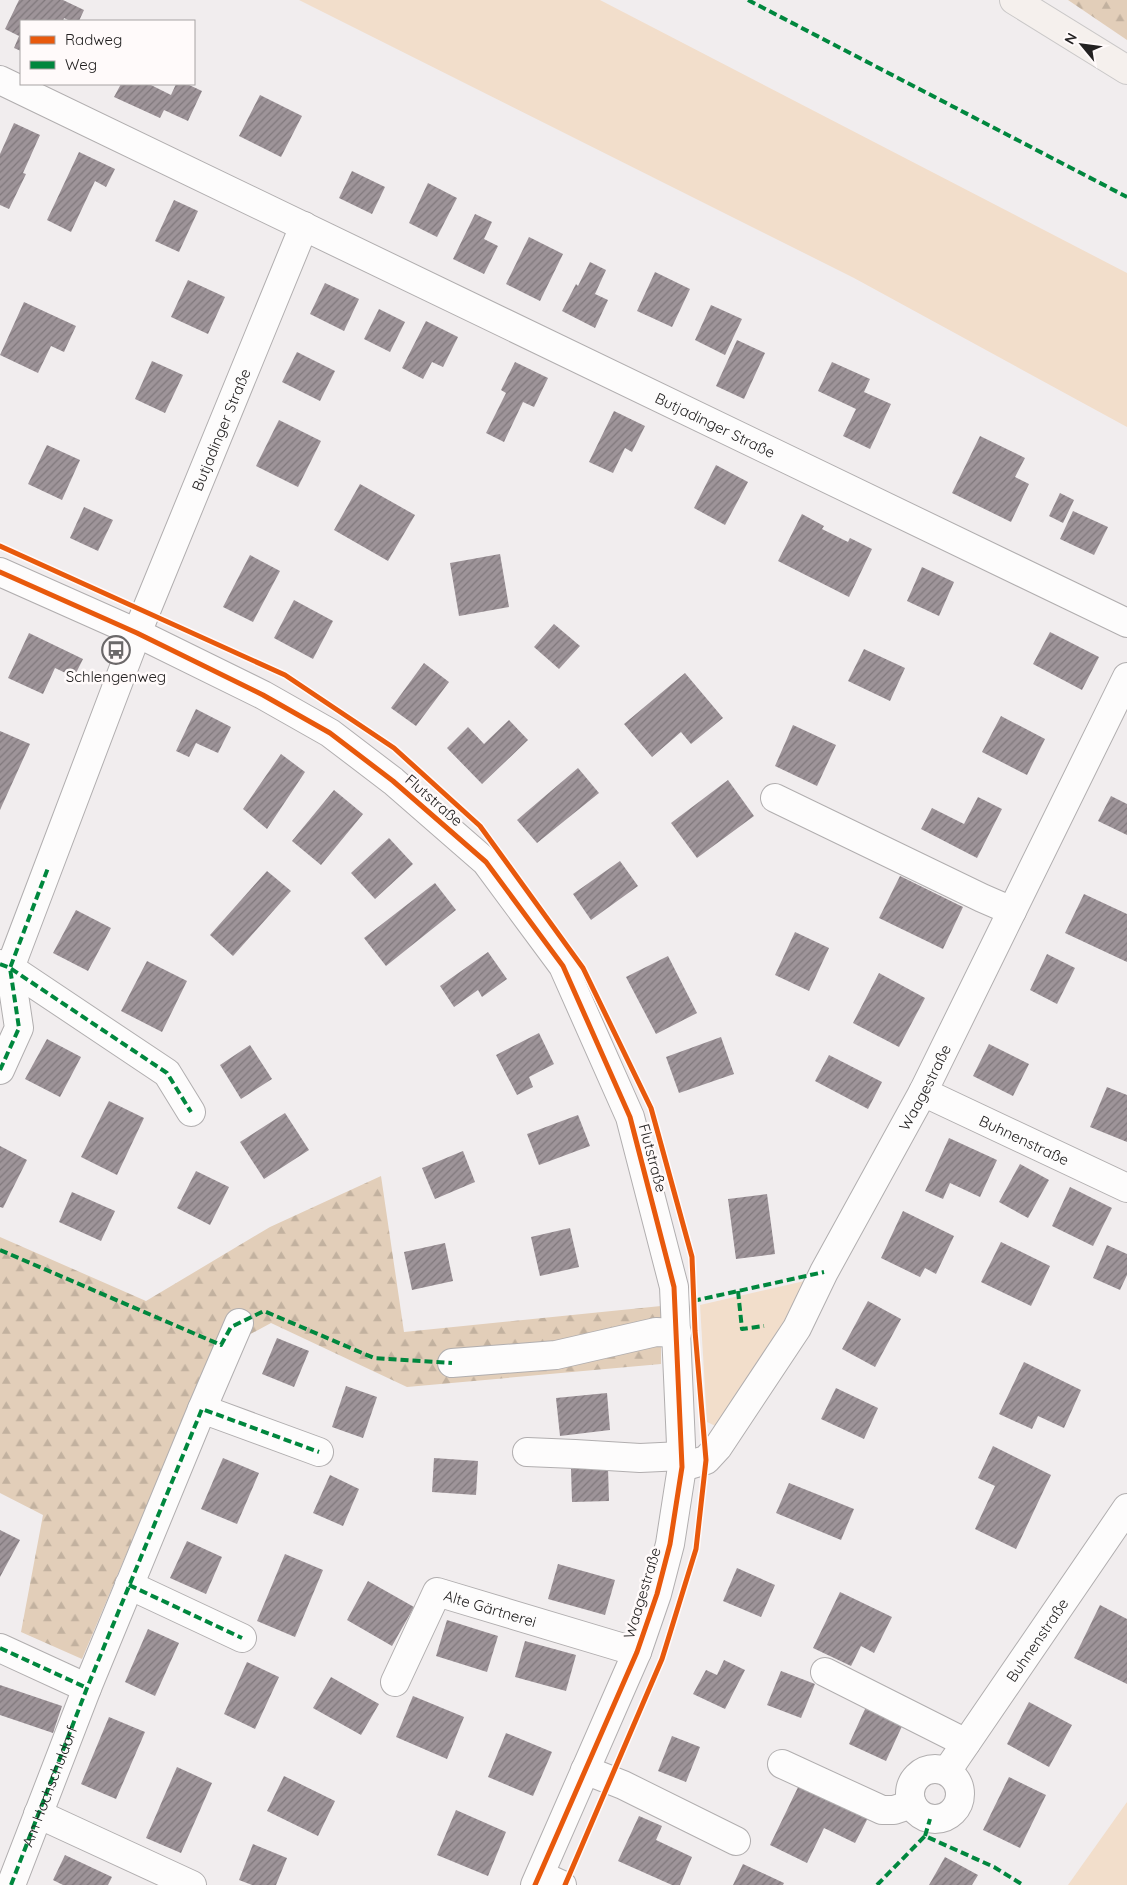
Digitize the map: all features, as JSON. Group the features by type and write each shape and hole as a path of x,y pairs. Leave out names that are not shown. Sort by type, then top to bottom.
{"main road":[{"path":"1014,0 1127,70"}],"street":[{"name":"Butjadinger Straße","path":"0,80 1127,623"},
{"name":"Butjadinger Straße","path":"137,633 304,226"},
{"name":"Flutstraße","path":"0,572 137,633 263,695 330,733 393,781 486,862 563,966 630,1117 674,1287"},
{"path":"0,1070 19,1028 5,966 137,633"},
{"name":"Waagestraße","path":"682,1462 706,1460 718,1447 797,1328 824,1272 923,1092 1127,677"},
{"path":"775,798 1012,911"},
{"path":"5,966 167,1074 191,1112"},
{"name":"Buhnenstraße","path":"923,1092 1127,1188"},
{"name":"Waagestraße","path":"546,1882 585,1770 637,1652 657,1594 670,1544 682,1462 674,1287"},
{"name":"Am Hochschuldorf","path":"11,1885 87,1688 239,1323"},
{"path":"452,1363 556,1355 656,1332 677,1333"},
{"path":"202,1409 319,1452"},
{"path":"527,1452 682,1462"},
{"name":"Buhnenstraße","path":"947,1771 1127,1508"},
{"path":"129,1585 242,1638"},
{"name":"Alte Gärtnerei","path":"395,1682 437,1592 637,1652"},
{"path":"0,1648 87,1688"},
{"path":"825,1672 966,1743"},
{"path":"782,1764 882,1810 894,1810 912,1804"},
{"path":"936,1768 947,1771 955,1777 960,1787 961,1796 959,1804 952,1813 943,1818 930,1819 919,1814 912,1804 910,1797 910,1789 914,1779 926,1770 936,1768"},
{"path":"585,1770 622,1785 736,1841"},
{"path":"38,1814 192,1885"}],"shaded area":[{"path":"299,0 600,0 1127,273 1127,427 854,278"},
{"path":"813,1279 724,1430 707,1422 700,1305"},
{"path":"1127,1802 1127,1885 1068,1885"}],"green space":[{"path":"1068,0 1127,0 1127,40"},
{"path":"381,1176 404,1332 661,1306 661,1364 407,1387 271,1323 210,1356 82,1659 21,1632 43,1515 0,1493 0,1237 146,1301 270,1227"}],"building":[{"path":"19,0 63,0 84,10 79,20 64,18 63,20 20,20 20,51 14,48 19,36 5,29"},
{"path":"120,85 151,85 171,95 176,85 189,85 202,91 188,121 164,110 160,118 114,97"},
{"path":"260,95 302,116 281,157 239,136"},
{"path":"14,123 40,135 23,173 26,174 9,209 0,205 0,154"},
{"path":"79,152 115,169 106,187 95,181 71,232 47,220"},
{"path":"352,171 385,187 372,214 339,198"},
{"path":"428,183 457,198 437,237 409,223"},
{"path":"174,200 198,211 179,252 155,241"},
{"path":"475,214 492,222 484,239 498,246 484,274 453,259"},
{"path":"529,237 563,254 540,301 506,284"},
{"path":"590,262 606,270 595,294 608,300 595,328 562,311"},
{"path":"655,272 690,289 672,327 637,311"},
{"path":"188,280 225,297 208,334 171,317"},
{"path":"325,283 359,299 344,331 310,314"},
{"path":"24,302 76,326 64,352 51,346 38,373 0,355"},
{"path":"711,305 742,319 725,355 695,340"},
{"path":"379,309 405,322 390,352 364,339"},
{"path":"426,321 458,337 443,367 432,362 423,379 402,368"},
{"path":"737,340 765,353 744,399 716,386"},
{"path":"297,352 335,371 320,401 282,382"},
{"path":"152,361 183,375 165,413 135,399"},
{"path":"515,362 548,378 534,407 523,402 504,442 486,433 506,393 501,390"},
{"path":"832,362 870,379 864,392 891,404 870,449 843,436 856,409 818,391"},
{"path":"614,411 645,426 632,452 625,448 613,473 589,462"},
{"path":"279,420 321,441 298,487 256,466"},
{"path":"980,436 1025,458 1015,477 1029,484 1011,522 952,493"},
{"path":"47,445 80,460 62,500 28,484"},
{"path":"716,465 748,482 725,525 694,508"},
{"path":"360,484 415,515 388,561 334,530"},
{"path":"1060,493 1074,500 1063,523 1049,516"},
{"path":"84,507 113,520 98,551 70,538"},
{"path":"1073,511 1108,527 1094,555 1060,539"},
{"path":"802,514 824,526 822,529 848,542 850,538 872,549 849,597 778,561"},
{"path":"500,554 509,607 459,616 450,563"},
{"path":"250,555 280,571 253,622 223,607"},
{"path":"922,567 954,582 939,616 907,601"},
{"path":"294,600 333,621 313,659 274,638"},
{"path":"554,624 580,646 559,669 534,647"},
{"path":"1050,632 1099,657 1082,690 1033,664"},
{"path":"29,633 83,659 74,677 55,668 43,694 8,678"},
{"path":"864,649 905,668 890,701 848,681"},
{"path":"424,663 449,682 416,726 391,708"},
{"path":"685,673 723,718 691,744 681,732 652,757 624,724"},
{"path":"196,709 231,727 218,753 196,743 189,757 176,751"},
{"path":"1001,716 1045,739 1027,775 982,752"},
{"path":"509,720 528,740 482,784 447,748 468,727 484,744"},
{"path":"793,725 836,745 817,786 775,766"},
{"path":"0,731 30,744 0,810"},
{"path":"281,754 305,772 267,829 243,809"},
{"path":"578,768 599,793 537,843 517,820"},
{"path":"728,780 754,816 697,858 671,823"},
{"path":"334,790 363,814 321,865 292,841"},
{"path":"1111,796 1127,804 1127,835 1098,821"},
{"path":"978,797 1002,809 977,858 921,829 932,808 964,824"},
{"path":"389,838 413,864 375,899 351,873"},
{"path":"620,861 638,886 591,920 573,894"},
{"path":"267,871 291,891 233,956 210,935"},
{"path":"900,876 963,907 943,949 879,918"},
{"path":"435,883 456,910 386,966 364,938"},
{"path":"1084,894 1127,914 1127,962 1065,933"},
{"path":"76,910 111,928 88,971 53,953"},
{"path":"795,932 829,948 809,991 775,975"},
{"path":"488,952 507,979 482,997 478,990 454,1007 440,986"},
{"path":"1047,954 1075,968 1057,1004 1030,990"},
{"path":"668,956 697,1013 656,1034 626,977"},
{"path":"147,961 187,981 162,1032 121,1011"},
{"path":"879,973 925,998 899,1047 853,1023"},
{"path":"539,1033 554,1064 529,1077 533,1087 517,1095 496,1055"},
{"path":"721,1037 734,1074 679,1093 666,1057"},
{"path":"47,1039 81,1057 60,1097 25,1079"},
{"path":"989,1044 1029,1064 1013,1096 973,1076"},
{"path":"250,1045 272,1079 241,1099 220,1065"},
{"path":"829,1055 882,1082 868,1109 815,1081"},
{"path":"1107,1087 1127,1095 1127,1142 1090,1127"},
{"path":"109,1101 144,1118 117,1175 81,1157"},
{"path":"285,1113 309,1150 264,1179 240,1142"},
{"path":"578,1115 590,1146 539,1165 527,1134"},
{"path":"949,1138 997,1160 980,1197 950,1183 943,1199 925,1191"},
{"path":"0,1146 27,1160 3,1208 0,1207"},
{"path":"463,1151 475,1182 435,1199 422,1168"},
{"path":"1020,1164 1049,1180 1028,1218 999,1202"},
{"path":"196,1171 229,1187 210,1225 177,1208"},
{"path":"1070,1187 1112,1208 1093,1246 1052,1226"},
{"path":"72,1192 115,1211 101,1241 59,1222"},
{"path":"767,1194 775,1254 736,1259 728,1199"},
{"path":"903,1211 954,1236 936,1274 925,1268 920,1277 881,1258"},
{"path":"570,1228 579,1267 540,1276 531,1237"},
{"path":"1001,1242 1050,1266 1031,1306 981,1282"},
{"path":"445,1243 453,1281 412,1290 404,1252"},
{"path":"1107,1245 1127,1254 1127,1275 1120,1290 1093,1278"},
{"path":"868,1301 901,1319 875,1367 842,1349"},
{"path":"277,1338 309,1351 294,1387 262,1374"},
{"path":"1024,1362 1081,1390 1064,1428 1038,1416 1032,1429 999,1414"},
{"path":"346,1386 377,1397 363,1438 332,1427"},
{"path":"836,1388 878,1408 864,1439 821,1419"},
{"path":"607,1393 610,1430 560,1436 556,1398"},
{"path":"993,1446 1051,1475 1016,1549 975,1529 995,1486 978,1478"},
{"path":"223,1458 259,1473 237,1524 201,1509"},
{"path":"434,1458 478,1461 476,1495 432,1492"},
{"path":"608,1468 609,1501 572,1502 571,1469"},
{"path":"330,1475 359,1489 343,1526 313,1513"},
{"path":"789,1483 854,1509 841,1540 776,1513"},
{"path":"0,1530 20,1540 0,1577"},
{"path":"187,1541 222,1557 206,1594 170,1578"},
{"path":"285,1554 323,1570 295,1637 257,1621"},
{"path":"558,1564 615,1580 605,1615 548,1599"},
{"path":"737,1568 775,1585 761,1617 723,1601"},
{"path":"368,1581 414,1607 392,1646 347,1620"},
{"path":"840,1592 892,1617 874,1653 861,1646 851,1666 813,1648"},
{"path":"1100,1605 1127,1619 1127,1684 1074,1658"},
{"path":"447,1620 498,1636 487,1672 436,1656"},
{"path":"148,1629 179,1643 155,1696 125,1682"},
{"path":"525,1641 576,1655 566,1691 515,1677"},
{"path":"724,1660 745,1670 725,1709 693,1694 706,1670 717,1675"},
{"path":"247,1662 279,1677 255,1729 224,1714"},
{"path":"781,1671 815,1684 801,1718 767,1705"},
{"path":"331,1677 379,1704 361,1735 313,1708"},
{"path":"0,1685 62,1706 53,1733 0,1715"},
{"path":"413,1696 464,1717 447,1759 396,1737"},
{"path":"1029,1702 1072,1725 1049,1767 1007,1744"},
{"path":"866,1707 903,1724 886,1761 849,1744"},
{"path":"109,1717 145,1732 116,1799 81,1784"},
{"path":"506,1733 552,1752 533,1796 488,1777"},
{"path":"672,1736 700,1747 686,1782 658,1771"},
{"path":"177,1767 212,1783 181,1853 146,1838"},
{"path":"284,1776 335,1801 318,1836 267,1811"},
{"path":"1009,1777 1046,1795 1020,1848 983,1830"},
{"path":"802,1779 871,1812 855,1843 824,1828 807,1863 770,1845"},
{"path":"456,1810 506,1832 488,1876 437,1855"},
{"path":"639,1816 662,1826 656,1840 692,1857 680,1885 672,1885 618,1861"},
{"path":"253,1844 287,1858 276,1885 252,1885 239,1880"},
{"path":"65,1855 112,1877 108,1885 63,1885 53,1880"},
{"path":"945,1857 978,1875 972,1885 929,1885"},
{"path":"743,1864 784,1883 783,1885 733,1885"}],"marked path":[{"path":"748,0 1127,197"},
{"path":"0,1070 19,1028 10,968 48,868"},
{"path":"0,964 10,968 167,1073 191,1112"},
{"path":"0,1250 221,1345 231,1327 264,1311 374,1358 452,1363"},
{"path":"693,1301 824,1272"},
{"path":"738,1291 742,1329 764,1326"},
{"path":"11,1885 87,1688 202,1409 319,1452"},
{"path":"129,1585 242,1638"},
{"path":"0,1648 87,1688"},
{"path":"925,1836 930,1819"},
{"path":"877,1885 925,1836 994,1867 1023,1885"}],"cycle path":[{"path":"0,546 285,675 394,748 480,826 583,968 651,1108 692,1257 695,1331 706,1460 696,1549 662,1659 565,1885"},
{"path":"0,572 137,633 263,695 330,733 393,781 486,862 563,966 630,1117 674,1287 682,1467 670,1544 657,1594 637,1652 535,1885"}],"place":[{"name":"Schlengenweg","path":"116,650"}]}
